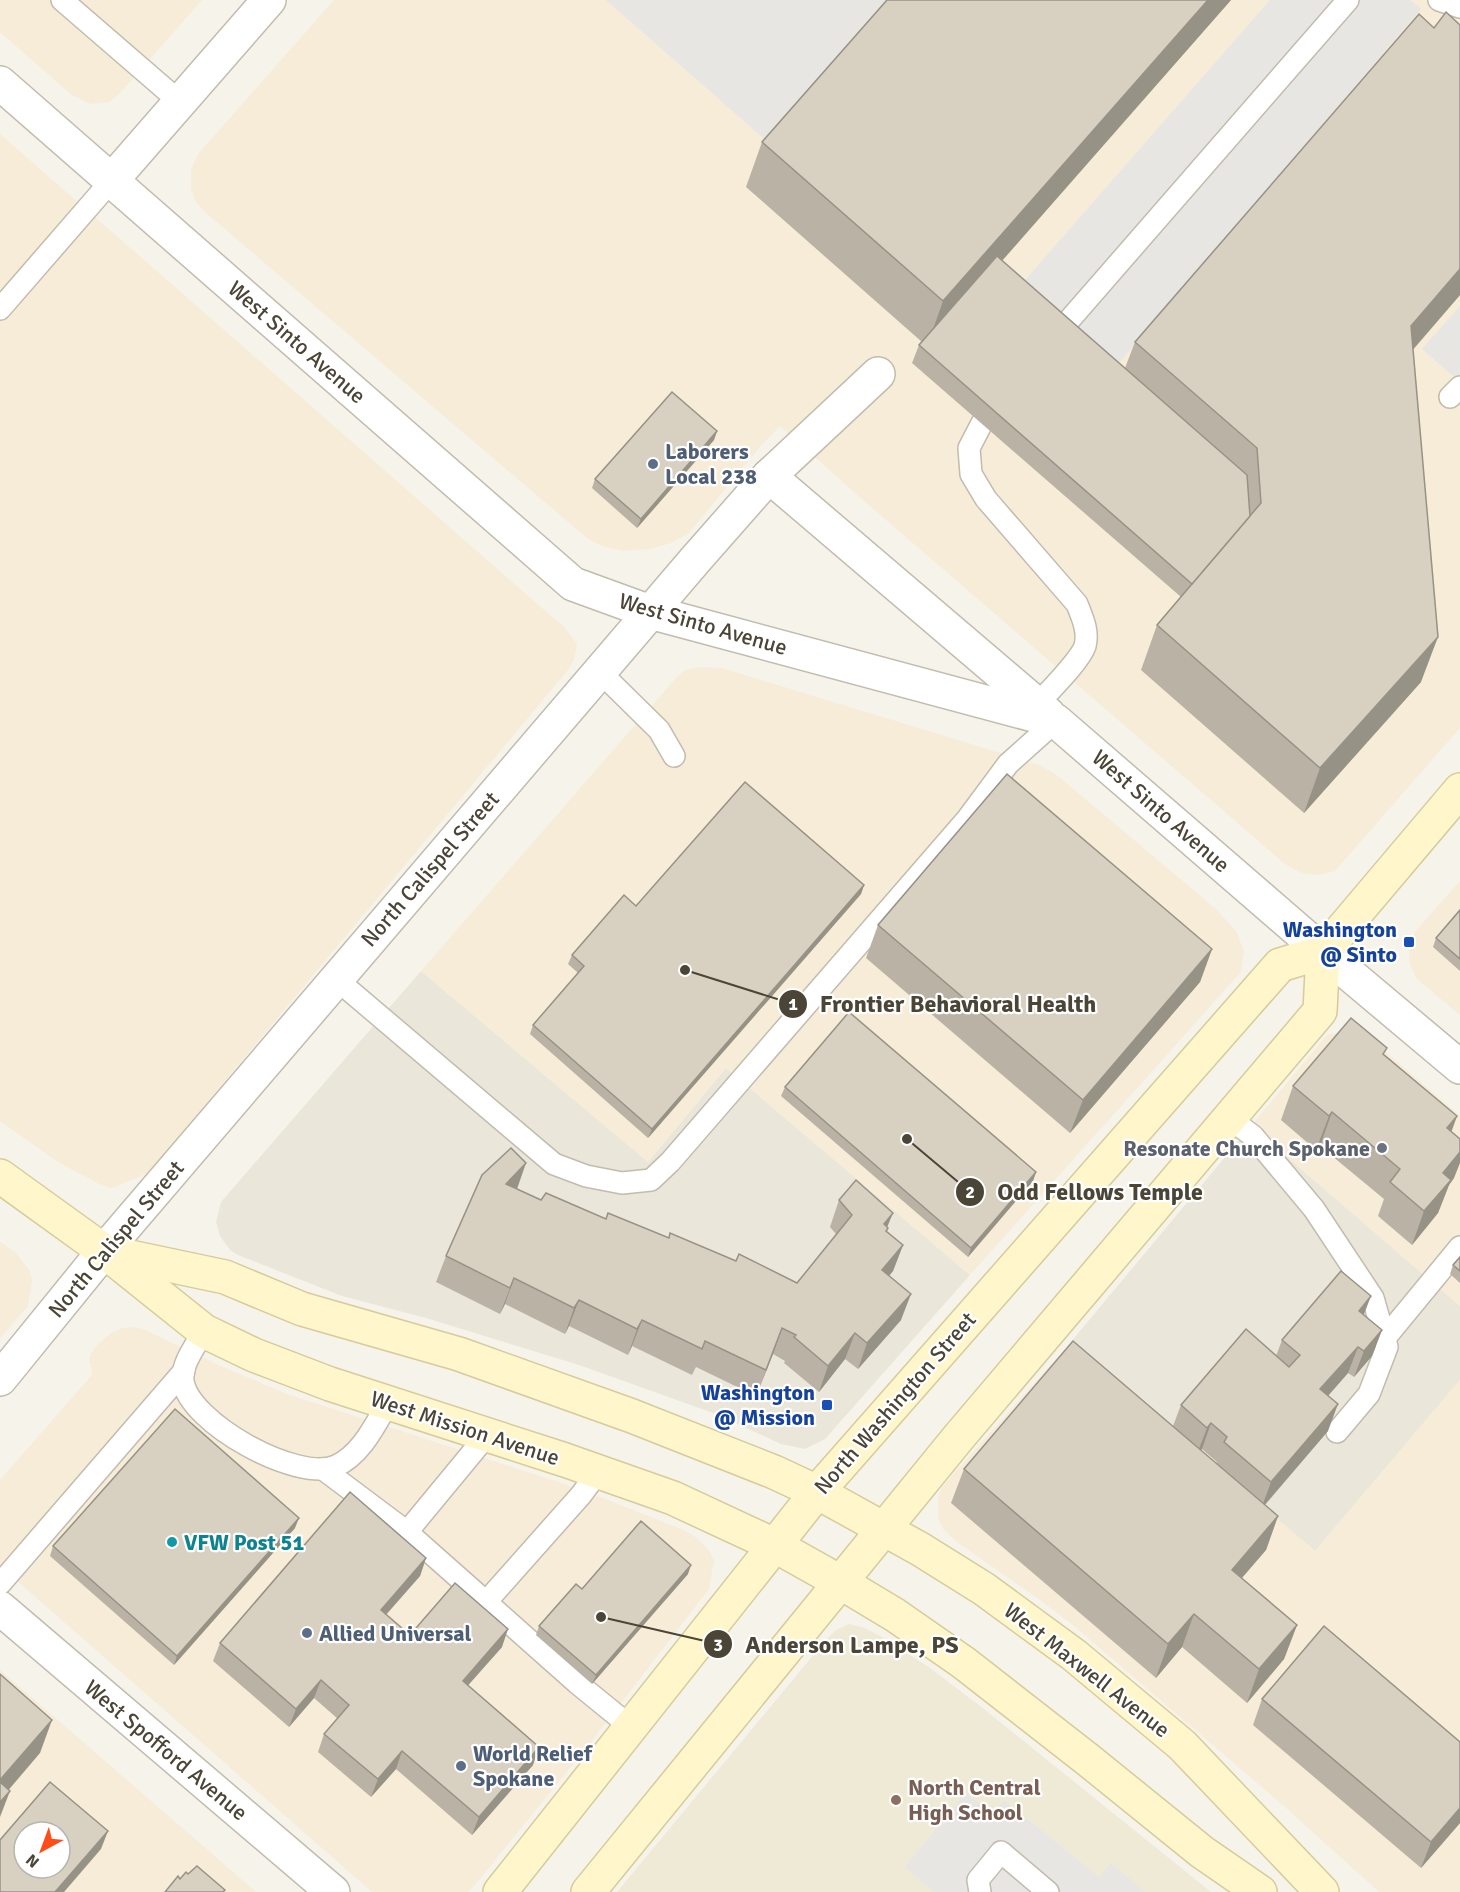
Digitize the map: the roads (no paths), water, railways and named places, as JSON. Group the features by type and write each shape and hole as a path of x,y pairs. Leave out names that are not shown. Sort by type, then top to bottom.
{"main road":[{"path":"588,1892 958,1438 1320,1011 1323,952 1460,790"},
{"name":"North Washington Street","path":"500,1892 817,1492 1280,965 1323,952"},
{"name":"West Mission Avenue","path":"0,1178 104,1251 204,1331 254,1355 330,1384 673,1498 774,1545 840,1582"},
{"name":"West Mission Avenue","path":"104,1251 225,1277 302,1309 459,1354 632,1416 774,1472 817,1492"},
{"name":"West Maxwell Avenue","path":"817,1492 984,1589 1074,1655 1182,1745 1322,1892"},
{"path":"840,1582 895,1615 964,1664 1202,1852 1260,1892"}],"street":[{"path":"112,180 269,0"},
{"name":"West Sinto Avenue","path":"0,83 573,584 650,612 1041,712 1460,1067"},
{"name":"North Calispel Street","path":"0,1379 104,1251 650,612 769,476 878,374"},
{"path":"769,476 1041,712"},
{"name":"West Spofford Avenue","path":"0,1608 333,1892"}],"lane":[{"path":"62,0 180,102"},
{"path":"1035,361 1348,0"},
{"path":"1439,0 1460,7"},
{"path":"0,309 112,180"},
{"path":"336,979 554,1164 586,1176 622,1182 651,1180 968,818 1008,764 1085,645 1086,625 1077,604 986,499 971,474 969,448 982,423 1012,387"},
{"path":"599,672 659,730 674,756"},
{"path":"1229,1118 1253,1136 1314,1209 1373,1298 1387,1347 1369,1394 1337,1432"},
{"path":"1385,1338 1460,1247"},
{"path":"0,1584 184,1371 204,1331"},
{"path":"184,1371 183,1381 188,1395 197,1409 215,1426 273,1458 323,1469 407,1532 577,1683 631,1727"},
{"path":"323,1469 336,1466 363,1443 388,1403"},
{"path":"407,1532 487,1435"},
{"path":"486,1602 581,1495 598,1472"},
{"path":"980,1892 978,1880 1001,1852 1048,1892"}],"place":[{"name":"Laborers Local 238","path":"653,464"},
{"name":"Washington @ Sinto","path":"1409,942"},
{"name":"Frontier Behavioral Health","path":"685,970"},
{"name":"Odd Fellows Temple","path":"907,1139"},
{"name":"Resonate Church Spokane","path":"1382,1148"},
{"name":"Washington @ Mission","path":"827,1405"},
{"name":"VFW Post 51","path":"172,1542"},
{"name":"Anderson Lampe, PS","path":"601,1617"},
{"name":"Allied Universal","path":"307,1633"},
{"name":"World Relief Spokane","path":"461,1766"},
{"name":"North Central High School","path":"896,1800"}]}
